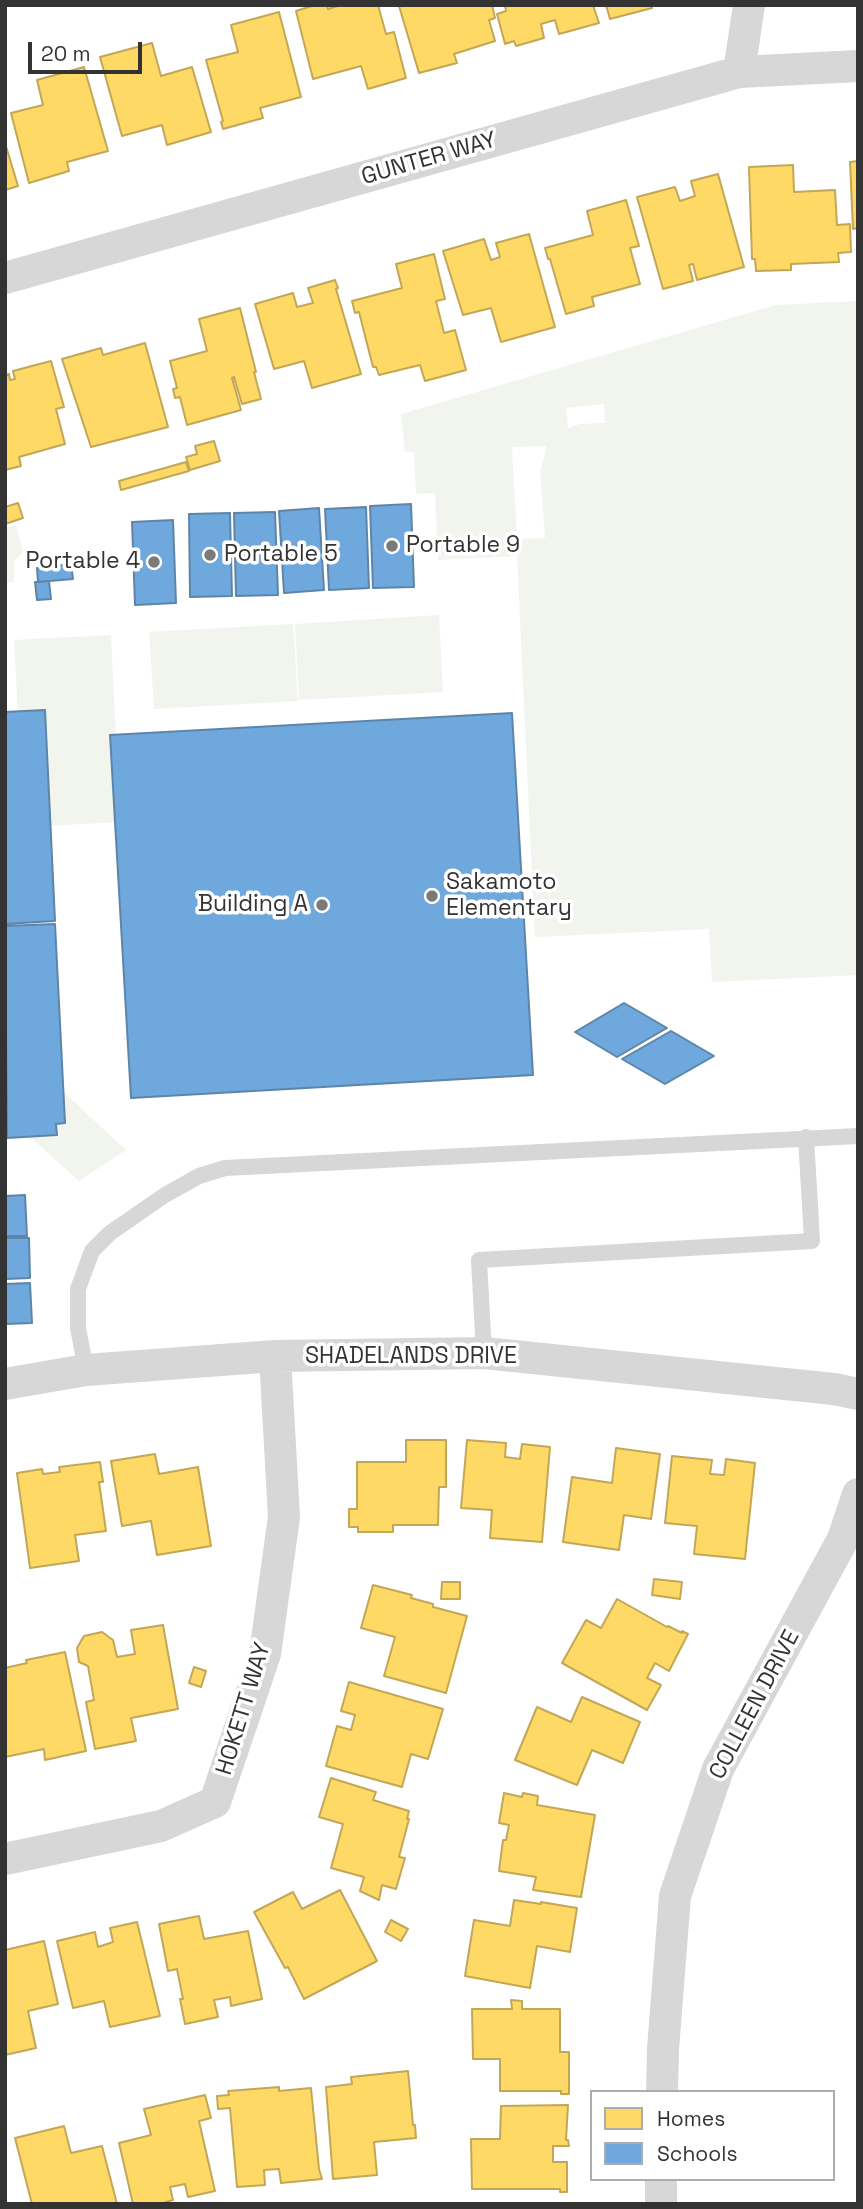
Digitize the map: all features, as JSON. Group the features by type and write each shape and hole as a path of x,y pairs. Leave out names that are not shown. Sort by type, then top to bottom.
{"street":[{"path":"739,72 749,5"},
{"name":"GUNTER WAY","path":"5,278 739,72 858,66"},
{"name":"SHADELANDS DRIVE","path":"5,1384 86,1370 275,1356 484,1353 834,1389 858,1394"},
{"name":"HOKETT WAY","path":"5,1859 161,1826 215,1802 265,1654 284,1517 275,1356"},
{"name":"COLLEEN DRIVE","path":"662,2090 675,1896 718,1769 843,1539 858,1494"},
{"path":"661,2181 661,2204"}],"lane":[{"path":"86,1370 78,1328 78,1289 92,1251 110,1233 165,1195 199,1176 225,1168 858,1136"},
{"path":"484,1353 479,1259 812,1241 806,1137"}],"shaded area":[{"path":"858,301 858,975 712,982 709,929 535,937 517,556 438,560 435,493 416,494 414,452 405,452 401,414 776,305","holes":["604,404 605,423 580,424 568,428 566,408","547,446 540,472 545,538 517,539 512,447"]},
{"path":"16,525 23,552 14,561 14,582 5,583 5,528"},
{"path":"439,615 443,692 299,700 295,624"},
{"path":"293,624 298,701 154,709 149,632"},
{"path":"111,635 120,822 24,827 14,640"},
{"path":"56,1085 126,1150 79,1181 13,1122"}],"building: Homes":[{"path":"315,5 327,5 328,9 341,5 378,5 386,34 394,32 406,78 368,89 361,66 313,79 296,11"},
{"path":"492,5 495,18 489,20 495,41 454,54 457,63 419,73 399,6"},
{"path":"505,5 593,5 599,23 559,34 555,20 541,24 544,38 516,46 514,41 505,44 497,14 506,11"},
{"path":"606,5 652,5 652,8 610,19"},
{"path":"279,12 301,97 260,108 263,118 223,129 206,60 238,52 231,25"},
{"path":"152,43 161,76 192,67 211,132 167,145 162,125 122,136 100,57"},
{"path":"84,67 108,151 67,162 69,171 29,183 11,113 43,105 37,80"},
{"path":"5,143 18,186 5,190"},
{"path":"858,161 858,228 853,229 850,162"},
{"path":"793,165 794,192 835,190 837,225 850,224 851,252 838,253 839,262 791,264 791,270 756,271 755,259 752,259 749,167"},
{"path":"718,174 744,267 697,280 693,264 689,265 693,281 663,289 637,197 675,187 680,201 695,196 691,181"},
{"path":"626,200 639,246 630,248 640,284 592,297 594,306 566,314 545,248 593,235 587,211"},
{"path":"529,234 555,327 501,342 491,308 463,315 443,251 484,239 491,260 500,257 496,243"},
{"path":"434,254 445,299 436,301 444,333 455,330 466,370 425,381 420,365 379,375 376,367 373,367 359,312 355,313 352,301 402,288 396,264"},
{"path":"335,280 361,374 312,388 304,361 274,369 255,304 293,293 297,307 313,303 308,288"},
{"path":"240,308 261,399 242,404 234,377 232,378 241,410 187,425 180,397 175,398 173,389 177,388 170,361 207,351 199,319"},
{"path":"145,343 168,427 91,447 62,359 101,348 103,355"},
{"path":"51,361 64,407 56,409 65,444 19,457 21,466 5,470 5,376 9,374 10,380 15,379 13,371"},
{"path":"214,441 220,461 190,470 186,457 197,454 195,446"},
{"path":"186,462 189,471 121,490 119,481"},
{"path":"18,503 23,518 5,524 5,507"},
{"path":"406,1440 446,1440 446,1487 439,1487 438,1525 393,1525 393,1532 358,1532 358,1527 349,1527 349,1509 357,1509 357,1462 406,1462"},
{"path":"467,1440 506,1443 505,1457 520,1459 522,1444 550,1447 542,1542 490,1538 492,1510 461,1508"},
{"path":"616,1448 660,1454 651,1519 624,1515 619,1550 563,1542 572,1477 612,1483"},
{"path":"155,1454 159,1474 198,1467 211,1546 157,1555 151,1521 122,1526 111,1461"},
{"path":"672,1456 712,1460 710,1474 724,1475 726,1459 755,1463 745,1559 694,1554 697,1526 665,1523"},
{"path":"100,1462 103,1482 99,1482 106,1531 75,1535 79,1561 30,1568 17,1473 42,1469 43,1474 60,1472 59,1467"},
{"path":"654,1579 682,1582 680,1599 652,1595"},
{"path":"442,1582 460,1582 460,1599 441,1599"},
{"path":"373,1585 412,1595 411,1598 433,1604 433,1607 467,1616 446,1693 384,1676 395,1637 361,1628"},
{"path":"617,1599 667,1627 688,1634 669,1671 655,1663 647,1678 661,1685 647,1710 562,1663 586,1620 601,1628"},
{"path":"163,1625 178,1709 131,1718 136,1741 95,1749 86,1702 94,1700 88,1666 79,1662 77,1648 84,1636 102,1632 113,1640 117,1657 135,1654 131,1630"},
{"path":"65,1652 86,1751 45,1760 44,1749 5,1757 5,1668 27,1663 26,1660"},
{"path":"194,1667 206,1671 201,1687 189,1683"},
{"path":"349,1682 443,1709 428,1759 411,1754 402,1787 326,1766 337,1726 351,1730 355,1715 341,1711"},
{"path":"582,1697 640,1722 623,1763 592,1750 577,1785 515,1760 537,1707 571,1722"},
{"path":"331,1778 376,1792 373,1800 409,1811 399,1857 405,1858 396,1889 382,1885 379,1900 360,1891 364,1877 331,1868 343,1824 319,1817"},
{"path":"504,1793 522,1797 523,1793 538,1796 537,1805 595,1815 581,1897 533,1890 536,1877 499,1871 503,1840 506,1840 509,1825 499,1823"},
{"path":"340,1890 377,1961 304,1999 254,1912 293,1892 302,1909"},
{"path":"514,1900 577,1908 570,1952 537,1946 530,1988 465,1976 474,1920 510,1926"},
{"path":"199,1916 204,1939 248,1931 262,1999 231,2006 230,1997 214,2000 218,2017 185,2024 177,1969 168,1971 159,1924"},
{"path":"391,1920 408,1929 401,1941 385,1932"},
{"path":"137,1922 160,2016 110,2027 104,2001 73,2008 57,1941 95,1932 98,1947 113,1942 110,1928"},
{"path":"44,1941 58,2004 28,2011 36,2048 5,2055 5,1950"},
{"path":"511,2000 522,2001 522,2009 560,2009 560,2052 569,2052 569,2094 561,2094 561,2091 500,2091 500,2059 473,2059 472,2009 512,2009"},
{"path":"408,2071 416,2138 374,2142 377,2175 333,2179 326,2087 352,2084 351,2077"},
{"path":"279,2087 279,2091 311,2088 322,2179 281,2183 279,2169 264,2170 265,2185 237,2187 230,2108 218,2109 217,2096 229,2095 228,2091"},
{"path":"205,2095 211,2118 199,2121 215,2191 188,2197 185,2184 170,2187 173,2200 159,2204 133,2204 119,2143 151,2135 144,2109"},
{"path":"568,2105 566,2140 569,2146 553,2146 553,2162 567,2162 567,2192 560,2192 560,2189 472,2189 471,2139 500,2139 501,2106"},
{"path":"64,2126 71,2153 102,2146 117,2204 32,2204 15,2138"}],"building: Schools":[{"name":"Portable 9","path":"411,504 414,587 373,588 370,506"},
{"path":"366,507 369,588 329,590 325,509"},
{"path":"319,508 324,590 284,593 279,511"},
{"path":"275,512 278,595 236,596 234,513"},
{"name":"Portable 5","path":"230,513 232,596 190,597 189,514"},
{"name":"Portable 4","path":"173,520 176,603 135,605 132,522"},
{"path":"71,564 73,579 38,582 37,568"},
{"path":"49,581 51,599 37,600 35,582"},
{"path":"45,710 55,921 5,924 5,712"},
{"name":"Building A","path":"512,713 533,1075 131,1098 110,735"},
{"path":"55,924 65,1123 56,1124 57,1135 7,1138 5,926"},
{"path":"624,1003 667,1028 617,1057 575,1032"},
{"path":"671,1031 714,1056 665,1084 622,1059"},
{"path":"25,1195 27,1236 5,1236 5,1196"},
{"path":"5,1238 29,1238 30,1278 5,1279"},
{"path":"30,1283 32,1323 5,1324 5,1284"}],"place":[{"name":"Portable 9","path":"392,546"},
{"name":"Portable 5","path":"210,555"},
{"name":"Portable 4","path":"154,562"},
{"name":"Sakamoto Elementary","path":"432,896"},
{"name":"Building A","path":"322,905"}]}
